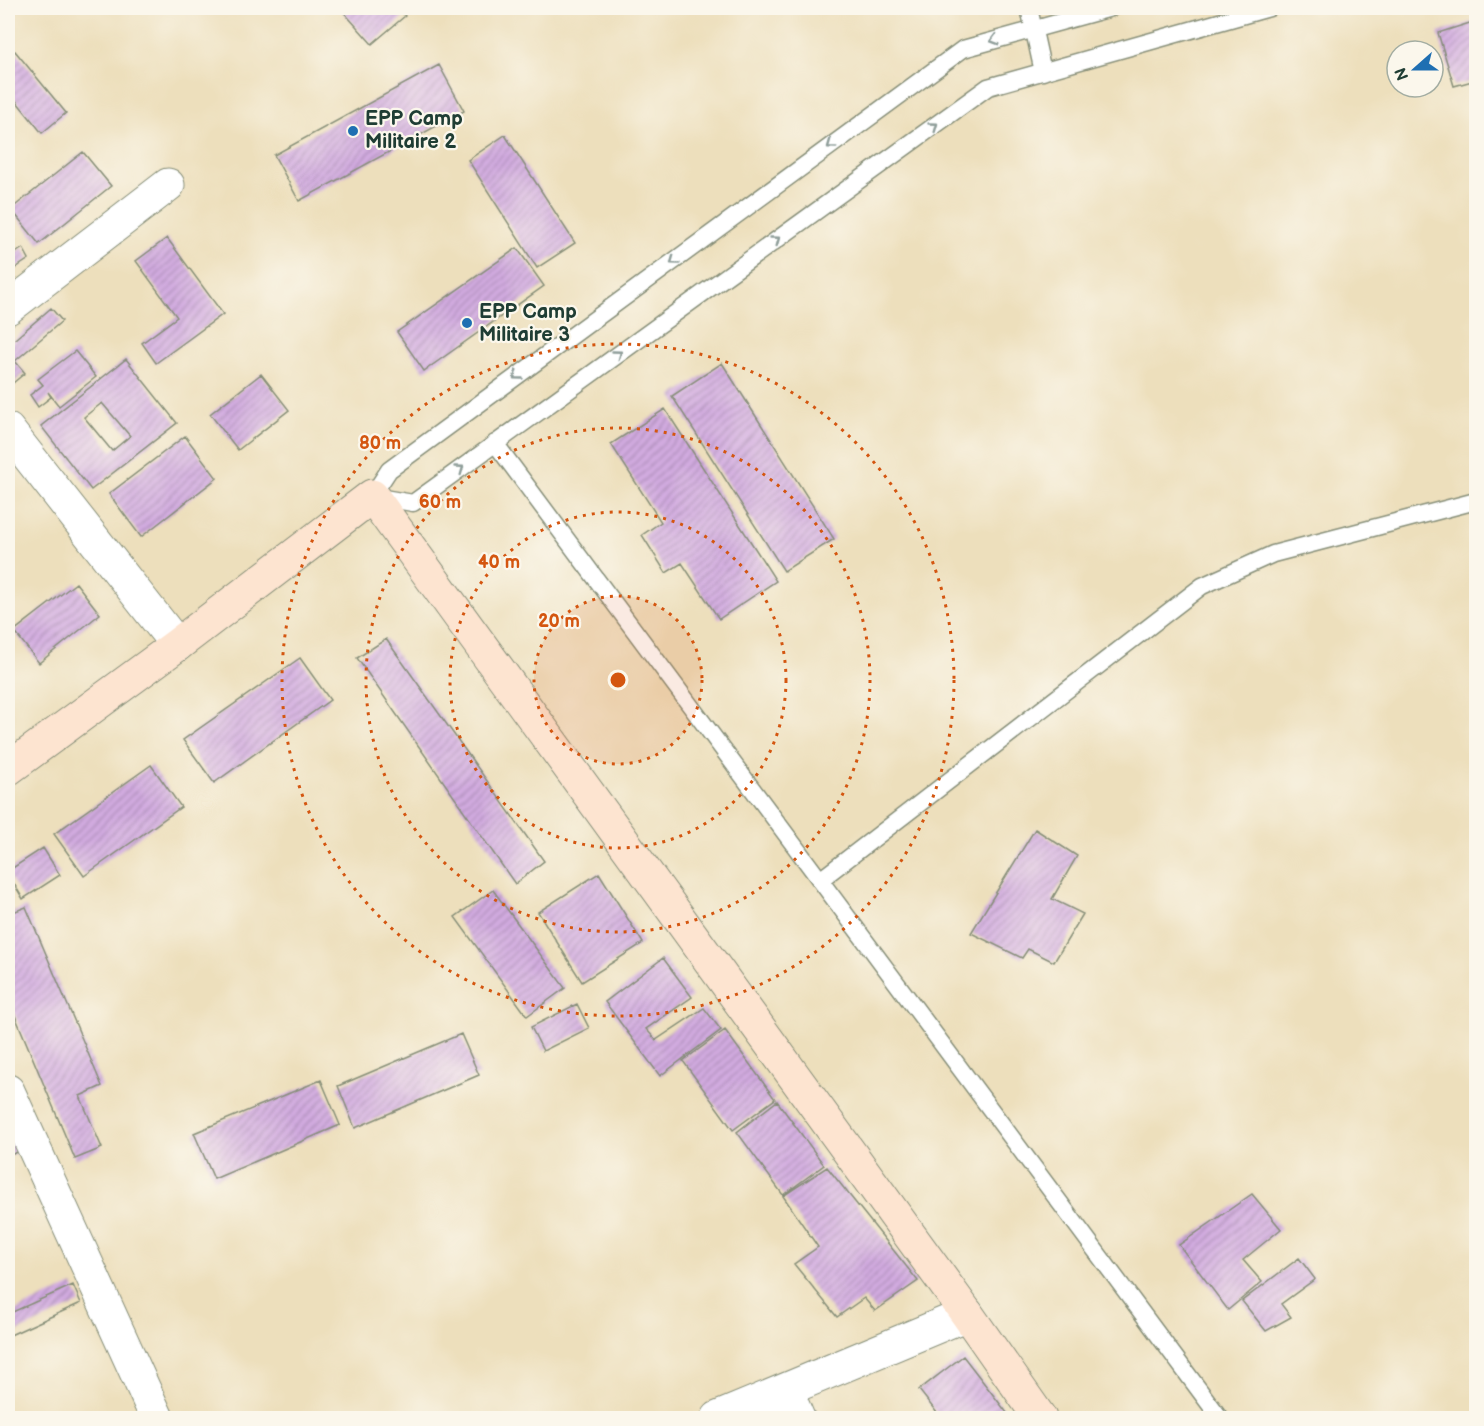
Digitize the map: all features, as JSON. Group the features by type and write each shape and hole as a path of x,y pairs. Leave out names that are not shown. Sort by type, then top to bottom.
{"street":[{"path":"8,308 168,185"},
{"path":"8,430 177,645"},
{"path":"8,769 177,645 372,496 967,1314 1040,1419"},
{"path":"8,1091 157,1419"},
{"path":"718,1419 792,1404 967,1314"}],"lane":[{"path":"1029,8 1043,72"},
{"path":"1111,8 963,49 389,470 372,496 413,503 988,87 1269,8"},
{"path":"495,443 1220,1419"},
{"path":"820,880 1202,586 1273,554 1476,501"}],"building":[{"path":"340,8 398,8 405,16 372,44"},
{"path":"1476,21 1476,80 1454,86 1445,56 1445,39 1440,39 1438,33"},
{"path":"15,51 66,113 42,133 8,91 8,56"},
{"path":"439,65 464,111 299,201 274,155"},
{"path":"505,135 575,243 537,268 468,160"},
{"path":"83,152 111,186 39,244 11,209"},
{"path":"167,238 223,314 156,363 142,343 177,317 136,261"},
{"path":"23,248 29,259 14,269 8,258"},
{"path":"517,248 544,286 424,371 397,332"},
{"path":"51,308 62,321 15,361 25,373 13,383 8,376 8,345"},
{"path":"75,351 96,377 59,406 48,392 51,397 38,407 30,395 43,385 38,379"},
{"path":"126,359 177,423 91,490 41,426","holes":["102,403 130,436 112,451 84,417"]},
{"path":"722,363 834,539 784,571 672,396"},
{"path":"261,374 289,410 238,450 210,414"},
{"path":"665,409 776,581 719,619 682,563 666,573 642,535 661,522 611,444"},
{"path":"185,436 217,478 141,537 109,494"},
{"path":"76,583 100,614 39,663 14,631"},
{"path":"386,639 544,861 515,884 357,658"},
{"path":"300,658 330,700 214,783 183,740"},
{"path":"151,765 181,807 84,876 54,834"},
{"path":"1035,829 1077,856 1052,899 1083,914 1054,962 1028,949 1022,958 971,933"},
{"path":"43,848 60,875 23,899 8,871"},
{"path":"599,873 643,943 582,982 538,912"},
{"path":"493,890 565,988 527,1016 455,917"},
{"path":"26,907 102,1086 80,1096 102,1148 75,1159 8,999 8,914"},
{"path":"663,958 692,997 646,1029 656,1040 704,1008 721,1030 660,1076 605,1002"},
{"path":"577,1004 589,1028 543,1051 531,1027"},
{"path":"725,1030 775,1099 733,1130 683,1061"},
{"path":"461,1034 479,1075 355,1128 338,1086"},
{"path":"321,1080 340,1125 214,1179 194,1133"},
{"path":"777,1101 824,1165 783,1195 737,1132"},
{"path":"8,1118 22,1150 8,1156"},
{"path":"827,1167 918,1281 875,1311 864,1298 837,1317 794,1264 818,1247 783,1196"},
{"path":"1252,1194 1281,1229 1243,1260 1262,1282 1228,1310 1179,1245"},
{"path":"1299,1258 1315,1279 1281,1304 1291,1317 1266,1331 1242,1301"},
{"path":"73,1285 81,1303 8,1336 8,1314"},
{"path":"963,1356 1011,1418 941,1418 919,1390"}],"place":[{"name":"EPP Camp Militaire 2","path":"353,131"},
{"name":"EPP Camp Militaire 3","path":"467,323"}]}
